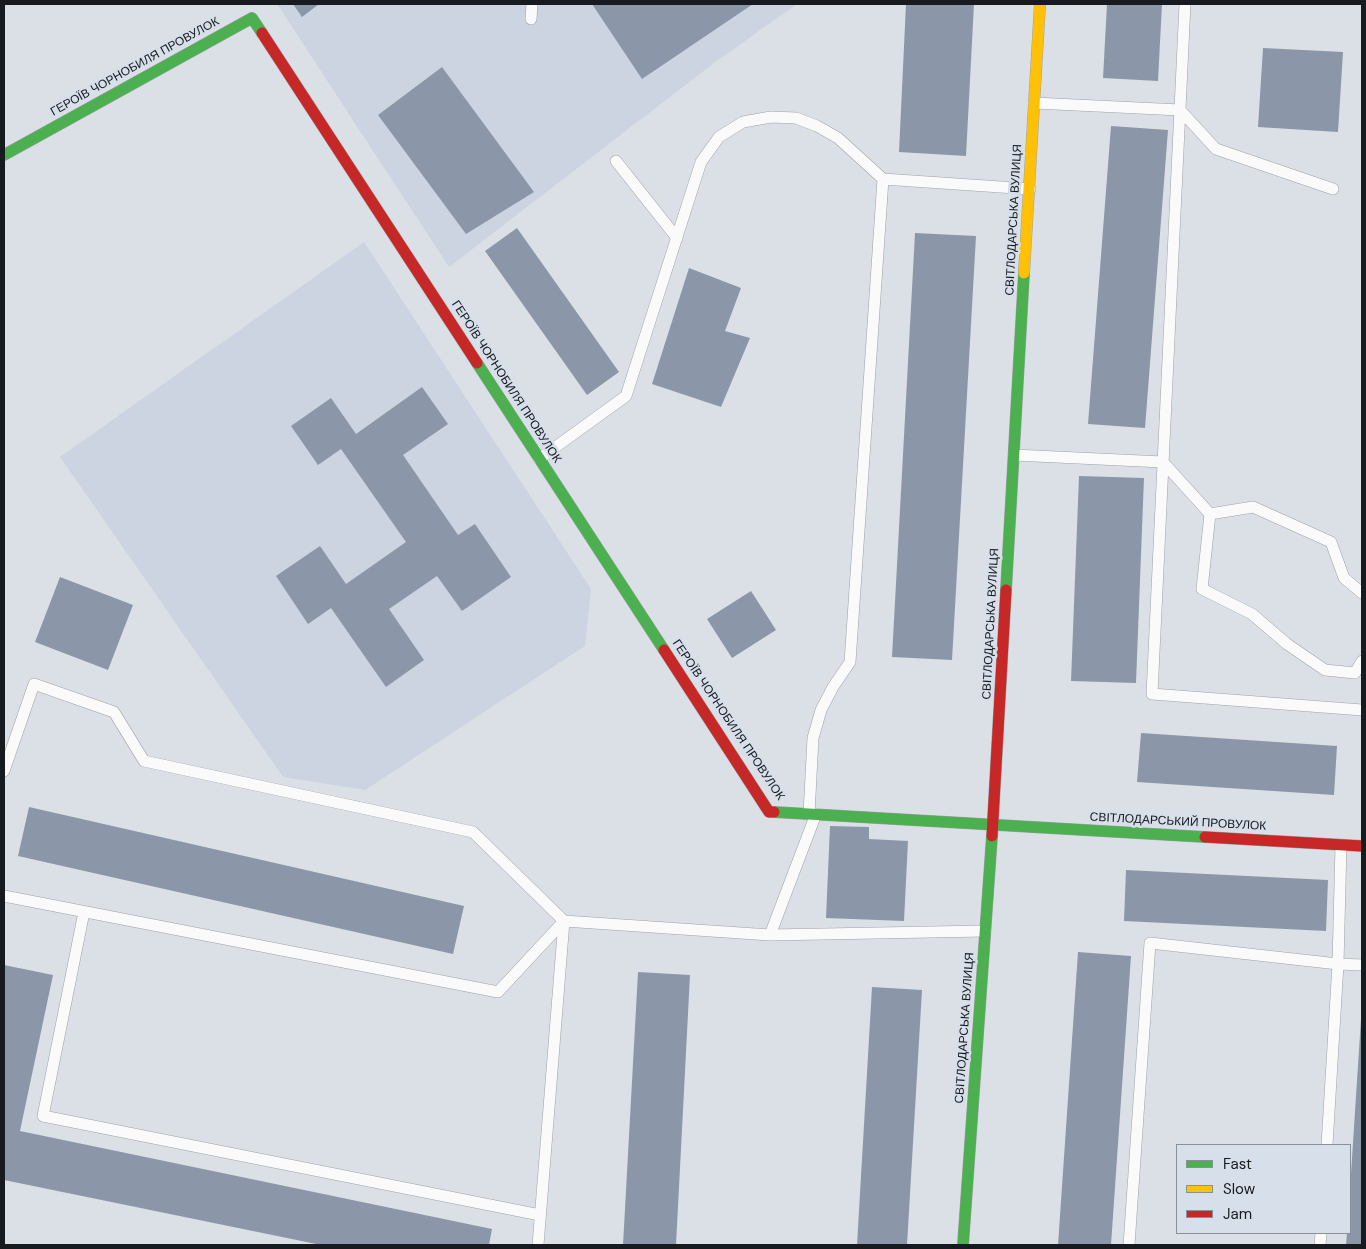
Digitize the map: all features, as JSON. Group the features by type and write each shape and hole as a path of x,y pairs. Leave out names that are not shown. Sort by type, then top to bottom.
{"street":[{"name":"СВІТЛОДАРСЬКА ВУЛИЦЯ","path":"963,1245 993,825 1040,4"},
{"name":"ГЕРОЇВ ЧОРНОБИЛЯ ПРОВУЛОК","path":"4,155 252,18 769,812 993,825"},
{"name":"СВІТЛОДАРСЬКИЙ ПРОВУЛОК","path":"993,825 1362,846"}],"lane":[{"path":"531,19 532,4"},
{"path":"1185,4 1152,694 1362,710"},
{"path":"1034,103 1180,110 1216,149 1332,189"},
{"path":"539,459 626,396 701,162 719,137 743,122 771,117 796,118 816,126 838,138 882,179 1030,189"},
{"path":"616,161 677,238"},
{"path":"770,935 812,814 813,738 821,710 833,687 850,662 882,179"},
{"path":"1014,455 1163,462 1210,514 1202,589 1252,614 1287,644 1325,670 1355,673 1362,661"},
{"path":"1210,514 1253,507 1331,542 1344,578 1362,593"},
{"path":"4,771 34,684 114,712 144,761 473,832 564,921 770,935 985,931"},
{"path":"1327,1144 1338,964 1342,844"},
{"path":"4,896 498,992 564,921"},
{"path":"84,912 43,1116 540,1215"},
{"path":"538,1245 564,921"},
{"path":"1128,1245 1150,943 1362,965"}],"shaded area":[{"path":"277,4 797,4 714,63 449,267"},
{"path":"364,242 591,589 585,646 365,790 283,777 60,457"}],"building":[{"path":"293,4 319,4 302,17"},
{"path":"592,4 753,4 642,79"},
{"path":"906,4 974,4 966,156 899,152"},
{"path":"1107,4 1162,4 1158,81 1103,78"},
{"path":"1263,48 1343,52 1338,132 1258,127"},
{"path":"442,67 534,192 466,234 378,115"},
{"path":"1111,126 1168,130 1145,428 1088,424"},
{"path":"517,228 619,372 587,395 485,251"},
{"path":"915,233 976,236 952,660 892,657"},
{"path":"689,268 741,288 725,331 750,338 721,407 652,384"},
{"path":"422,387 448,424 403,455 458,535 475,524 511,577 462,611 437,576 389,609 424,660 386,687 331,608 308,624 276,576 320,546 346,584 406,542 341,449 318,465 291,426 331,398 356,434"},
{"path":"1079,476 1144,478 1136,683 1071,681"},
{"path":"60,577 133,605 108,670 35,642"},
{"path":"751,591 776,630 732,658 707,619"},
{"path":"1141,733 1337,746 1334,795 1137,782"},
{"path":"29,807 464,906 453,954 18,856"},
{"path":"830,826 869,827 869,839 908,841 904,921 826,918"},
{"path":"1126,870 1328,880 1326,931 1124,921"},
{"path":"1078,952 1131,956 1111,1245 1058,1245"},
{"path":"4,965 53,975 20,1131 492,1229 489,1245 321,1245 4,1180"},
{"path":"638,972 690,975 676,1245 623,1245"},
{"path":"872,987 922,990 907,1245 857,1245"},
{"path":"1362,1019 1362,1245 1346,1245 1347,1234 1351,1234 1351,1174"}],"traffic: fast":[{"path":"4,155 252,18 262,33"},
{"path":"1006,590 1024,273"},
{"path":"477,363 664,650"},
{"path":"774,812 1205,837"},
{"path":"963,1245 992,836"}],"traffic: slow":[{"path":"1024,273 1040,4"}],"traffic: jam":[{"path":"262,33 477,363"},
{"path":"992,836 1006,590"},
{"path":"664,650 769,812 774,812"},
{"path":"1205,837 1362,846"}]}
